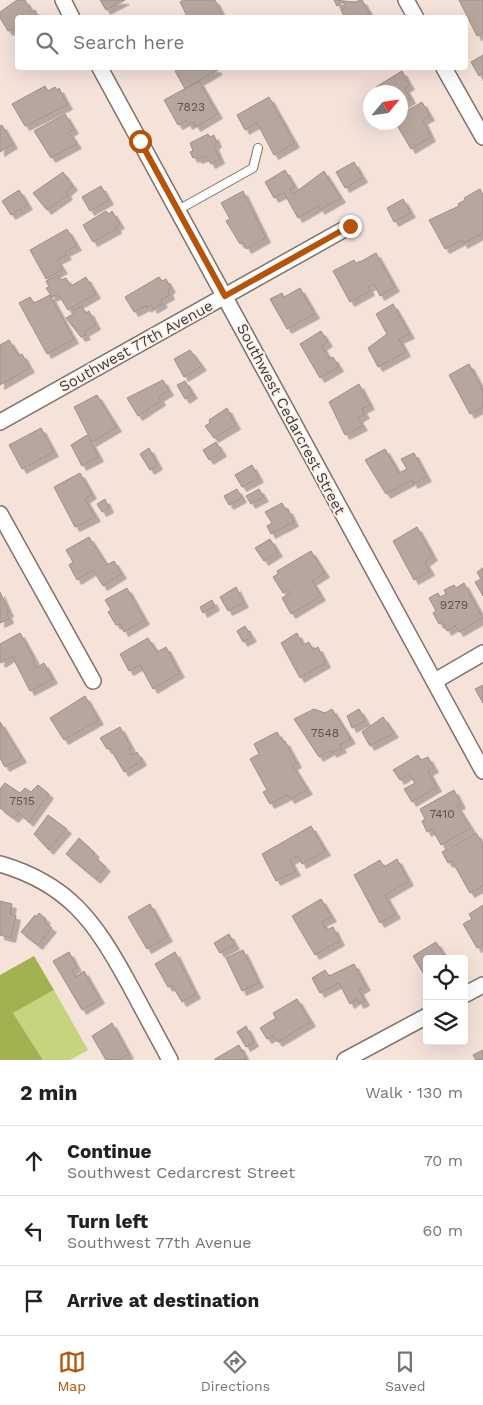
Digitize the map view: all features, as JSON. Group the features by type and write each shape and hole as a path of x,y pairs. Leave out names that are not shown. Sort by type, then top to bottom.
{"street":[{"path":"62,0 70,15"},
{"path":"406,0 414,15"},
{"name":"Southwest Cedarcrest Street","path":"101,70 483,770"},
{"path":"445,70 483,137"},
{"name":"Southwest 77th Avenue","path":"0,422 350,226"},
{"path":"0,514 93,681"},
{"path":"435,682 483,653"},
{"path":"0,864 23,870 53,886 91,920 102,935 170,1060"},
{"path":"468,994 483,985"},
{"path":"345,1060 371,1054 423,1019"}],"lane":[{"path":"178,210 253,168 258,148"}],"green space":[{"path":"34,956 54,990 13,1013 43,1060 0,1060 0,975"},
{"path":"54,990 88,1050 70,1060 43,1060 13,1013"}],"building":[{"path":"17,0 25,0 32,12 35,10 38,15 15,15 15,28 8,31 0,18 0,12"},
{"path":"100,0 125,0 106,10"},
{"path":"183,0 215,0 222,15 186,15 180,2"},
{"path":"334,0 354,2 362,0 371,15 344,15 341,10 346,7 343,2 337,6"},
{"path":"459,0 483,0 483,33 477,36"},
{"path":"483,55 483,73 479,76 471,62"},
{"path":"177,70 218,70 185,89 175,71"},
{"path":"402,71 410,85 408,86 379,85"},
{"path":"199,81 218,114 196,127 193,122 188,125 186,121 178,125 164,100"},
{"path":"45,86 48,91 55,87 57,90 59,88 68,105 25,126 12,104"},
{"path":"269,97 295,143 274,155 257,123 245,130 237,115"},
{"path":"422,102 430,116 423,120 431,137 411,149 400,130 408,130 408,110"},
{"path":"65,114 74,129 69,132 77,144 51,158 34,131"},
{"path":"2,125 13,144 0,152 0,126"},
{"path":"208,134 210,137 214,135 217,143 214,145 220,159 211,164 206,156 198,159 196,157 193,158 190,152 193,151 190,143"},
{"path":"354,162 363,178 345,188 336,172"},
{"path":"285,170 295,187 290,189 293,194 324,171 341,198 320,210 319,206 298,218 284,193 274,198 265,182"},
{"path":"63,172 73,186 66,192 68,195 47,210 33,193"},
{"path":"101,186 109,200 90,211 82,197"},
{"path":"480,189 483,195 483,233 463,244 462,240 445,249 429,220 459,206 458,204 465,200 464,198"},
{"path":"19,190 28,205 11,215 2,201"},
{"path":"243,191 266,238 247,249 243,242 240,244 226,221 230,219 221,203"},
{"path":"403,199 411,213 394,222 387,208"},
{"path":"106,211 109,214 112,211 120,224 116,226 117,229 93,242 83,225"},
{"path":"67,229 77,246 65,252 67,255 57,260 63,269 46,279 30,250"},
{"path":"376,253 395,287 380,296 374,284 368,287 370,291 350,302 333,271 354,260 355,263 362,261"},
{"path":"58,275 61,280 66,278 71,286 86,277 96,294 68,310 58,294 52,297 46,288 49,287 46,281"},
{"path":"159,277 162,281 166,279 171,288 168,290 170,295 161,300 163,303 153,309 151,305 134,312 125,297"},
{"path":"300,288 315,314 287,329 270,299 282,293 284,297"},
{"path":"50,295 74,339 47,354 19,303 30,297 34,303"},
{"path":"393,304 410,334 399,339 406,352 378,367 368,348 387,334 376,314"},
{"path":"81,306 86,313 89,311 96,325 84,332 86,335 81,337 66,318 75,313 73,310"},
{"path":"321,331 328,342 322,346 330,359 333,357 339,367 320,378 300,344"},
{"path":"9,340 19,356 22,354 30,368 0,385 0,345"},
{"path":"190,350 202,366 184,377 174,359"},
{"path":"469,364 483,390 483,407 470,414 449,375"},
{"path":"163,380 169,391 159,397 161,401 138,416 127,398"},
{"path":"185,381 193,394 185,399 177,385"},
{"path":"359,384 370,405 362,409 365,414 358,418 363,426 345,435 329,402"},
{"path":"97,395 117,427 92,442 74,407"},
{"path":"227,408 236,425 214,438 205,426 210,423 209,420"},
{"path":"41,428 54,452 22,469 9,445"},
{"path":"87,435 99,457 82,466 71,445"},
{"path":"216,442 222,452 209,460 203,450"},
{"path":"149,448 158,465 150,470 140,454"},
{"path":"385,449 399,473 407,469 401,459 414,453 427,477 413,484 412,480 386,494 365,460"},
{"path":"252,465 259,478 242,487 235,475"},
{"path":"80,473 92,494 85,499 96,517 75,527 54,487"},
{"path":"237,489 242,498 229,505 224,496"},
{"path":"259,489 264,497 251,504 246,496"},
{"path":"105,499 109,508 102,512 97,504"},
{"path":"282,503 286,510 288,509 294,522 271,534 267,526 272,523 265,512"},
{"path":"417,527 433,556 425,562 430,571 414,580 393,541"},
{"path":"89,537 107,565 114,561 122,574 103,586 93,570 77,580 69,565 73,562 66,550"},
{"path":"270,539 278,552 264,561 255,548"},
{"path":"311,551 325,573 312,581 321,596 291,614 282,598 290,593 288,590 283,593 273,577 278,574 277,571"},
{"path":"483,568 483,596 475,582 481,579 477,572"},
{"path":"464,583 483,618 459,632 455,626 447,631 442,622 439,624 433,613 436,611 429,598 438,593 440,597 446,594 444,590 454,585 456,588"},
{"path":"236,587 244,603 228,611 220,597"},
{"path":"127,588 145,620 124,632 120,624 116,625 108,612 111,610 105,600"},
{"path":"0,592 9,612 7,613 9,619 0,623"},
{"path":"212,600 215,606 203,613 200,607"},
{"path":"245,626 252,637 243,642 237,631"},
{"path":"20,633 35,660 33,662 36,668 44,663 53,679 30,691 12,656 1,663 0,661 0,644"},
{"path":"297,633 303,645 309,642 313,650 318,647 326,663 300,678 281,643"},
{"path":"148,638 157,652 166,647 180,673 153,689 140,665 129,671 120,654"},
{"path":"483,685 483,703 475,689"},
{"path":"85,696 99,720 64,740 50,718"},
{"path":"314,709 325,713 332,709 351,739 340,745 342,748 332,753 331,750 319,757 294,719"},
{"path":"359,709 366,721 352,728 347,716"},
{"path":"383,717 394,733 370,746 362,732"},
{"path":"0,722 22,758 5,767 0,758"},
{"path":"120,727 131,747 129,749 132,755 137,752 142,761 124,772 110,748 107,749 100,738"},
{"path":"277,732 283,742 285,741 297,763 293,766 308,790 290,799 288,795 270,804 263,792 267,790 250,759 259,754 254,744"},
{"path":"418,755 421,760 428,757 434,768 428,771 437,787 412,802 404,789 415,783 409,774 400,780 393,770"},
{"path":"5,783 20,793 25,788 31,792 38,785 49,794 29,822 19,813 14,818 0,808 0,789"},
{"path":"454,790 461,804 457,806 471,828 441,845 432,829 427,832 422,821 425,819 420,809"},
{"path":"48,815 67,829 49,850 34,834"},
{"path":"311,826 326,851 302,864 298,856 290,860 296,871 276,881 262,854"},
{"path":"476,833 483,844 483,886 470,893 452,861 448,863 442,852"},
{"path":"79,838 106,867 96,879 66,854"},
{"path":"397,859 409,881 385,895 396,914 380,923 354,875 380,860 384,867"},
{"path":"321,899 332,917 322,922 327,930 333,927 340,941 315,955 292,916"},
{"path":"0,901 12,904 10,914 16,916 11,938 0,935"},
{"path":"150,904 168,937 147,949 128,917"},
{"path":"483,905 483,945 477,948 463,924 472,919 469,914"},
{"path":"39,913 46,919 44,922 52,928 38,945 21,932 35,915 36,917"},
{"path":"229,934 235,945 220,953 214,943"},
{"path":"436,942 444,955 423,955 423,973 413,956"},
{"path":"243,950 259,983 242,991 226,958"},
{"path":"69,952 77,967 72,970 76,977 84,971 100,999 82,1010 53,961"},
{"path":"175,952 196,994 182,1002 172,985 168,987 155,964"},
{"path":"354,964 366,986 359,990 365,1001 359,1004 357,999 350,1004 339,983 320,993 312,978 325,970 329,976"},
{"path":"297,999 311,1022 278,1042 273,1036 267,1039 260,1028 276,1018 273,1013"},
{"path":"112,1023 129,1054 119,1060 106,1060 92,1036"},
{"path":"246,1026 254,1042 246,1047 237,1032"},
{"path":"239,1045 247,1060 215,1060 215,1059"},
{"path":"483,1050 483,1060 476,1060 473,1055"}],"route":[{"path":"140,141 225,296 350,226"}]}
